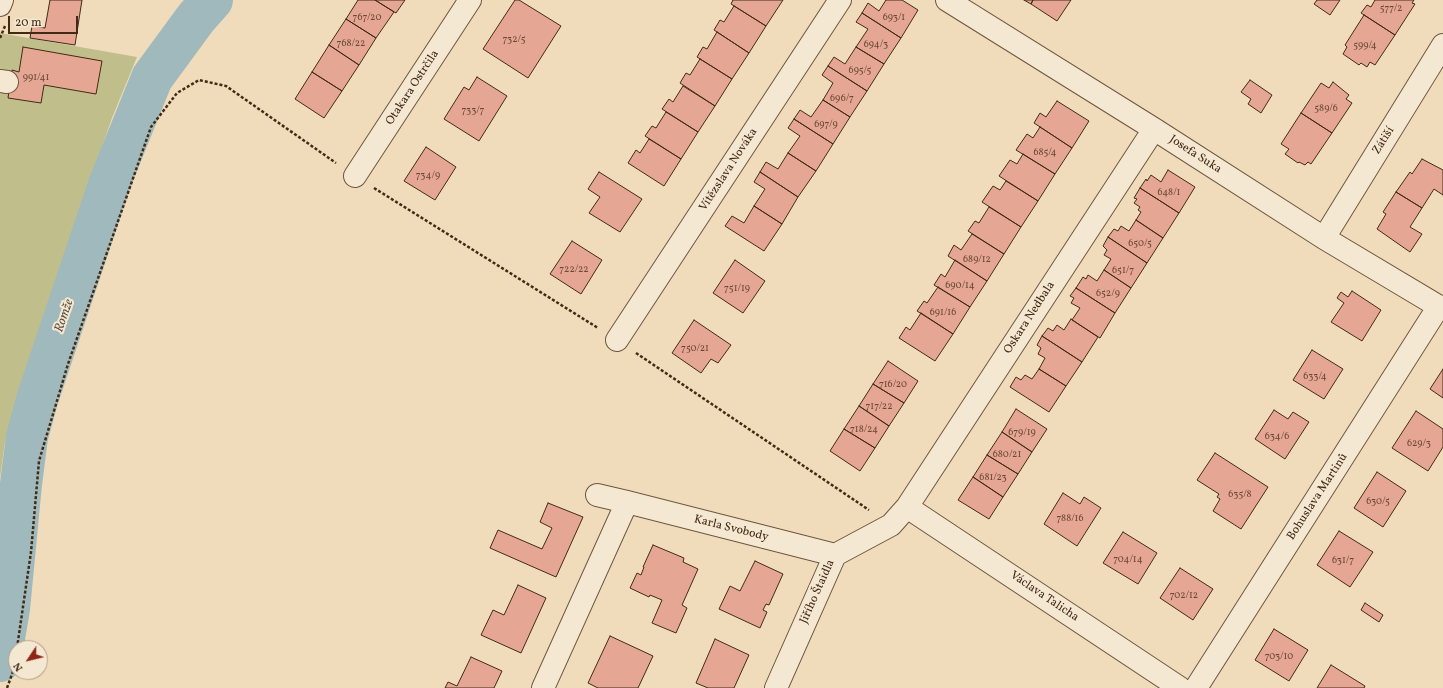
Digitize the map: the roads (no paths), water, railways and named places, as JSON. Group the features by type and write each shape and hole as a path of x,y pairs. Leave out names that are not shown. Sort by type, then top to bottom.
{"street":[{"path":"0,5 2,0"},
{"name":"Otakara Ostrčila","path":"355,176 470,0"},
{"name":"Vítězslava Nováka","path":"617,340 840,0"},
{"name":"Josefa Suka","path":"947,0 1154,129 1324,238 1441,308"},
{"name":"Zátiší","path":"1324,238 1443,45"},
{"name":"Oskara Nedbala","path":"907,506 1154,129"},
{"name":"Bohuslava Martinů","path":"1196,688 1441,308"},
{"name":"Karla Svobody","path":"597,495 835,555"},
{"path":"543,688 627,502"},
{"name":"Jiřího Štaidla","path":"776,688 835,555 891,525 907,506"},
{"name":"Václava Talicha","path":"907,506 1180,688"}],"waterway":[{"name":"Romže","path":"0,661 9,609 27,437 37,400 110,182 152,78 196,18 212,0"}]}
